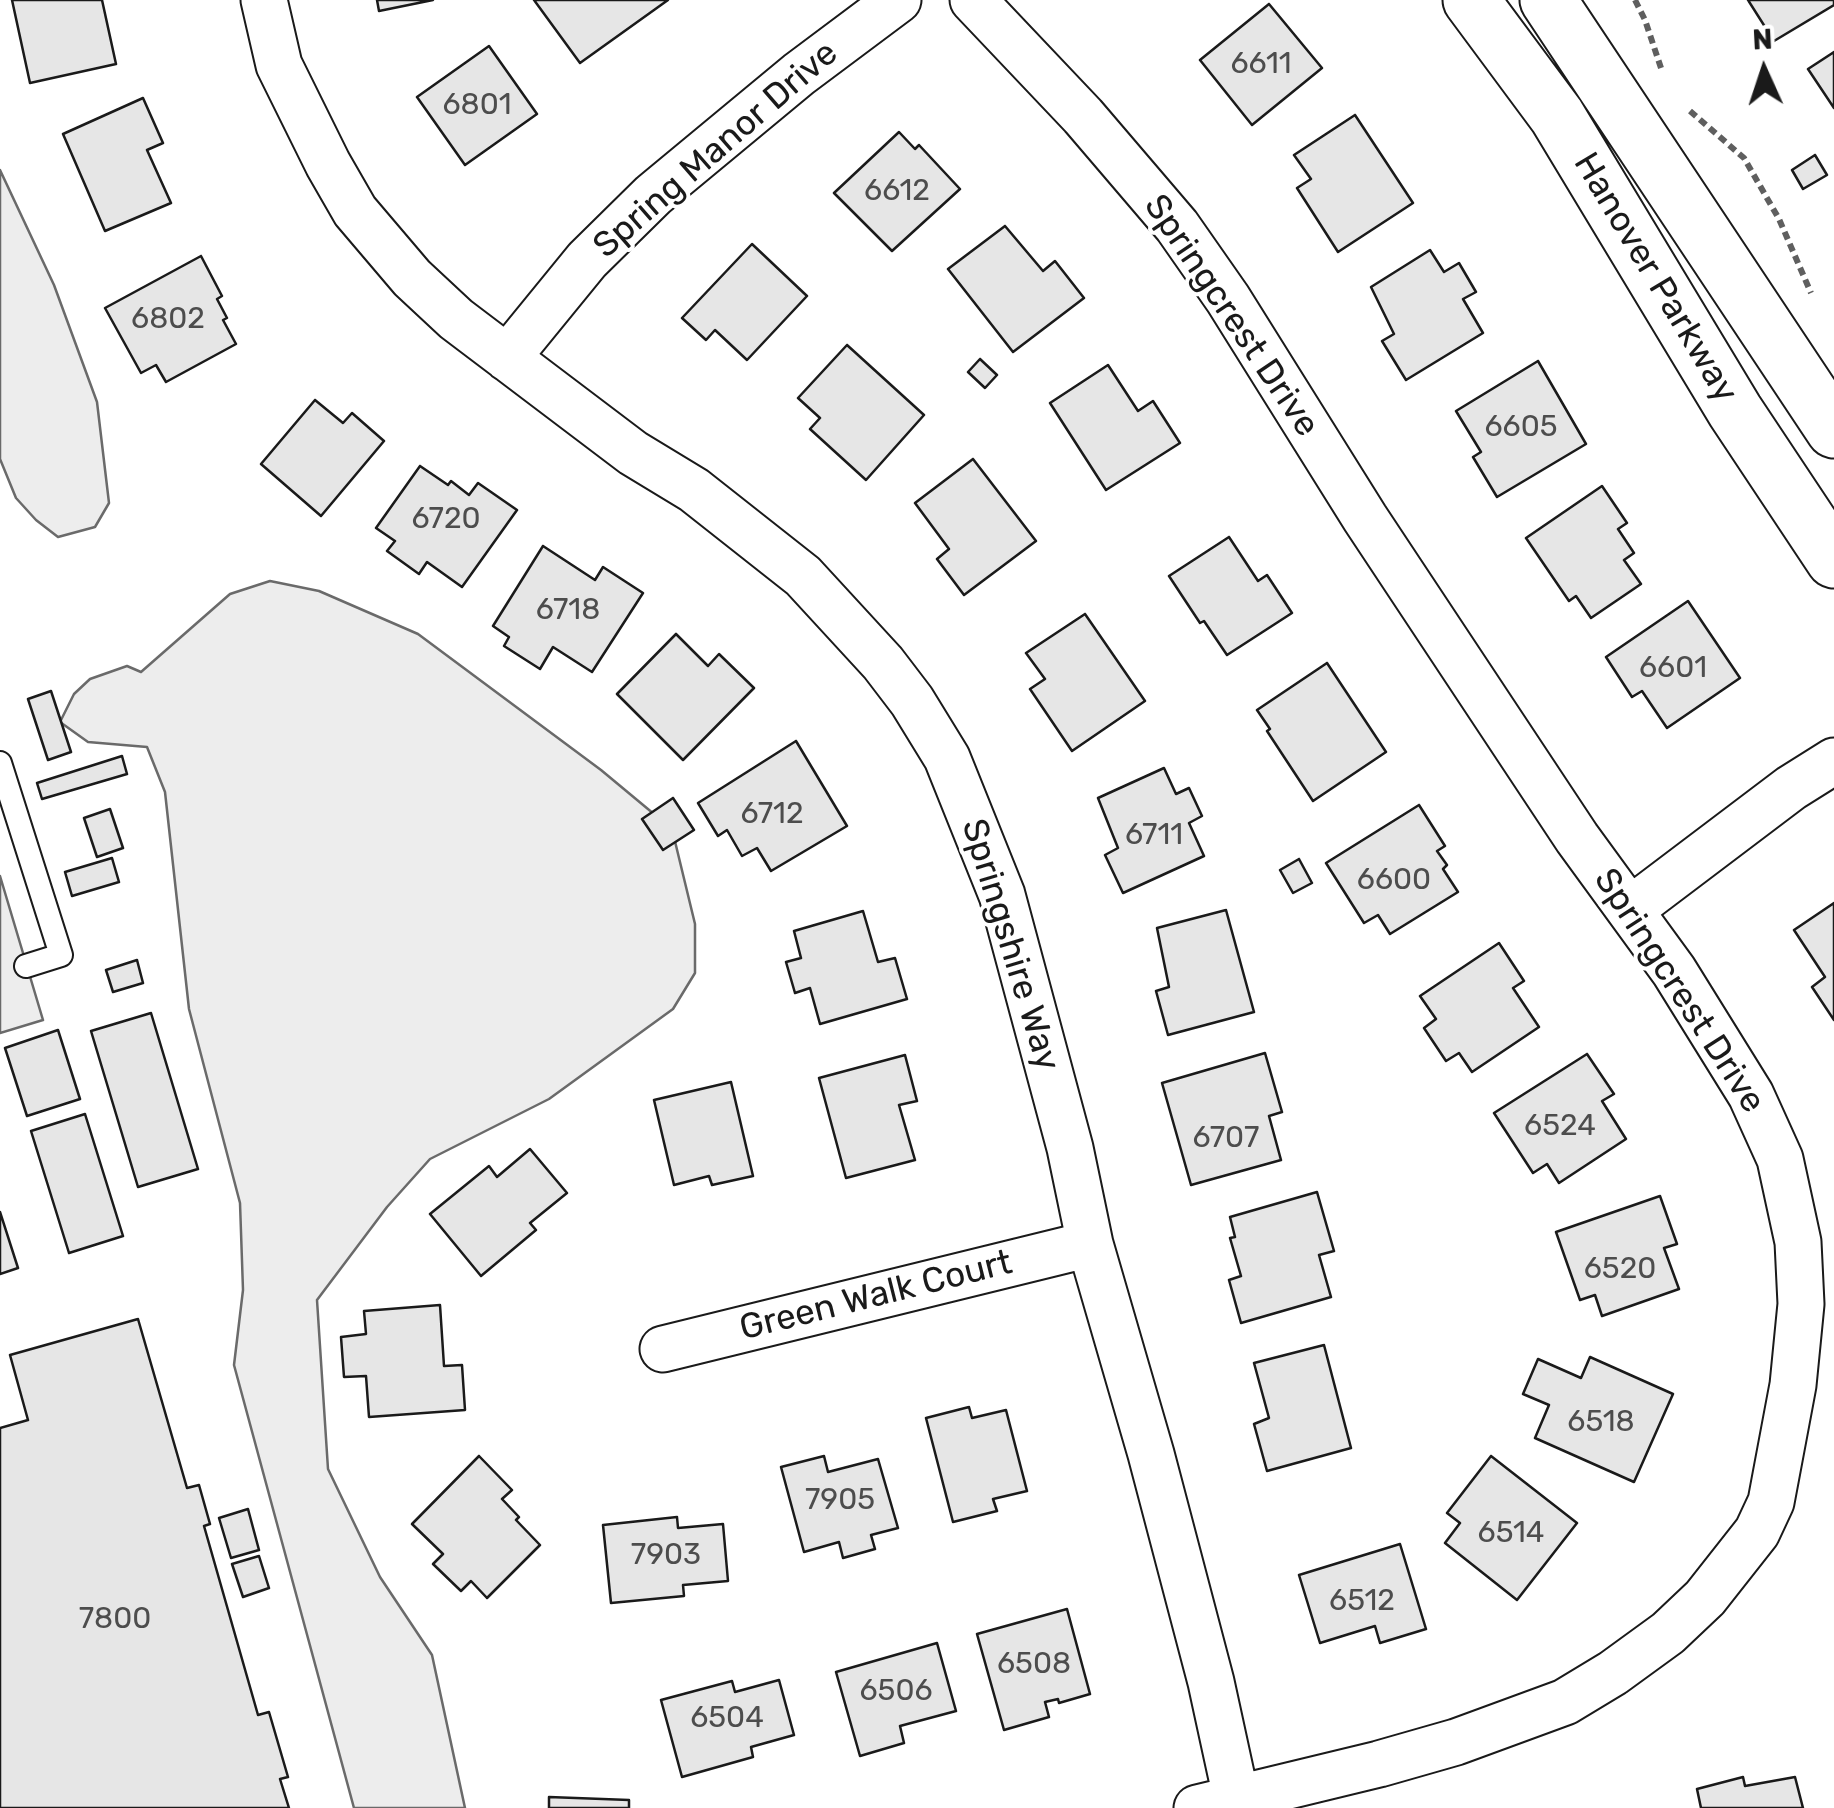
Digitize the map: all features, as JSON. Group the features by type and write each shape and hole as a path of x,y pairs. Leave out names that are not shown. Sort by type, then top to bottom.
{"street":[{"name":"Springshire Way","path":"264,0 279,65 328,164 356,211 412,278 456,319 507,358 633,453 694,490 791,566 837,609 912,701 947,758 1002,895 1070,1148 1090,1244 1211,1682 1216,1802"},
{"name":"Spring Manor Drive","path":"507,358 587,260 653,195 799,74 898,0"},
{"name":"Springcrest Drive","path":"973,0 1083,116 1177,226 1228,298 1364,518 1578,838 1631,908 1750,1095 1780,1160 1792,1210 1801,1304 1793,1385 1771,1502 1756,1532 1705,1598 1668,1633 1565,1702 1440,1746 1216,1802"},
{"name":"Hanover Parkway","path":"1471,0 1557,116 1736,411 1834,560"},
{"name":"Hanover Parkway","path":"1548,0 1834,430"},
{"path":"1631,908 1791,788 1834,761"},
{"name":"Green Walk Court","path":"663,1348 1090,1244"}],"lane":[{"path":"0,763 61,955 26,966"}],"path":[{"path":"1635,0 1646,20 1664,78"},
{"path":"1684,104 1744,158 1779,219 1813,298"}],"shaded area":[{"path":"0,170 54,285 97,402 109,503 95,527 58,537 16,498 0,459"},
{"path":"270,581 319,591 418,634 601,770 672,829 695,924 695,973 673,1009 549,1099 430,1159 387,1207 317,1300 328,1469 380,1577 432,1655 465,1808 354,1808 234,1365 243,1290 240,1203 189,1009 165,792 147,747 88,742 60,722 74,694 90,679 127,666 141,672 230,594"},
{"path":"0,876 43,1020 0,1033"}],"building":[{"path":"12,0 102,0 116,64 30,83"},
{"path":"377,0 433,0 379,11"},
{"path":"534,0 668,0 580,63"},
{"path":"1748,0 1834,0 1834,5 1774,41"},
{"path":"1269,4 1322,68 1252,125 1200,60"},
{"path":"489,46 537,114 465,165 417,97"},
{"path":"1834,52 1834,108 1808,69"},
{"path":"143,98 163,143 147,150 171,203 105,231 63,134"},
{"path":"1355,115 1413,203 1338,252 1297,188 1311,179 1294,155"},
{"path":"899,132 915,149 919,145 960,189 892,251 834,193"},
{"path":"1815,155 1827,175 1803,189 1792,170"},
{"path":"1005,226 1043,271 1055,261 1084,298 1013,352 948,269"},
{"path":"752,244 807,296 747,360 715,330 706,340 682,318"},
{"path":"1430,250 1444,272 1459,263 1476,292 1463,299 1483,333 1406,380 1382,341 1394,334 1371,287"},
{"path":"201,256 222,296 217,299 227,318 223,320 236,344 166,382 156,365 141,373 105,308"},
{"path":"847,345 924,415 866,480 810,429 820,418 798,398"},
{"path":"980,359 997,375 985,388 968,372"},
{"path":"1538,361 1586,444 1497,497 1473,457 1481,452 1456,411"},
{"path":"1108,365 1138,411 1153,401 1180,443 1106,490 1050,403"},
{"path":"315,400 343,423 352,413 384,441 321,516 261,464"},
{"path":"973,459 1036,541 964,595 937,559 949,549 915,503"},
{"path":"420,466 469,495 478,483 517,510 462,587 427,562 419,574 387,551 395,541 376,528"},
{"path":"1602,486 1627,523 1618,529 1634,553 1624,560 1641,584 1591,618 1576,596 1569,601 1526,538"},
{"path":"1229,537 1258,581 1267,575 1292,613 1227,655 1169,576"},
{"path":"543,546 595,580 603,567 643,593 592,672 553,647 540,669 504,646 509,637 493,626"},
{"path":"1688,601 1740,678 1667,728 1642,691 1632,697 1606,657"},
{"path":"1085,614 1145,701 1072,751 1030,689 1045,679 1026,653"},
{"path":"676,634 708,666 719,654 754,688 683,760 617,694"},
{"path":"1327,663 1386,752 1313,801 1257,710"},
{"path":"51,691 71,752 48,760 28,699"},
{"path":"796,741 847,826 771,871 757,848 742,856 727,830 718,836 698,803"},
{"path":"122,756 127,774 42,799 37,783"},
{"path":"1164,768 1176,794 1189,788 1202,816 1189,823 1204,856 1123,893 1105,855 1118,848 1098,798"},
{"path":"673,798 694,830 663,850 642,819"},
{"path":"1419,805 1445,846 1437,851 1458,892 1390,934 1378,915 1364,923 1326,863"},
{"path":"110,809 123,848 97,857 84,818"},
{"path":"112,858 119,882 72,896 65,872"},
{"path":"1299,859 1312,883 1293,893 1280,870"},
{"path":"1834,903 1834,1020 1812,987 1825,977 1794,930"},
{"path":"1226,910 1254,1012 1168,1035 1156,991 1169,987 1157,928"},
{"path":"863,911 878,962 895,958 907,999 820,1024 810,988 795,993 786,962 801,958 794,931"},
{"path":"1499,943 1524,981 1513,988 1539,1027 1472,1072 1459,1053 1446,1061 1424,1028 1436,1019 1420,996"},
{"path":"137,960 143,983 113,992 106,970"},
{"path":"151,1013 198,1169 138,1187 91,1031"},
{"path":"58,1030 80,1099 27,1116 5,1048"},
{"path":"1265,1053 1282,1112 1269,1116 1281,1160 1191,1185 1162,1083"},
{"path":"1587,1054 1614,1094 1602,1101 1626,1139 1559,1183 1547,1164 1533,1173 1494,1113"},
{"path":"905,1055 917,1101 899,1105 915,1160 846,1178 819,1078"},
{"path":"731,1082 753,1176 712,1185 709,1176 674,1185 654,1100"},
{"path":"85,1114 123,1236 69,1253 31,1131"},
{"path":"530,1149 567,1193 530,1223 536,1230 481,1276 430,1214 489,1166 497,1177"},
{"path":"1317,1192 1334,1251 1319,1255 1331,1297 1241,1323 1229,1280 1241,1276 1230,1238 1235,1237 1230,1217"},
{"path":"1660,1196 1677,1244 1664,1248 1679,1289 1602,1316 1595,1295 1580,1300 1556,1232"},
{"path":"0,1212 18,1268 0,1274"},
{"path":"440,1305 444,1366 462,1365 465,1410 369,1417 366,1376 344,1377 341,1337 366,1334 364,1311"},
{"path":"138,1319 187,1488 199,1485 210,1524 204,1526 258,1715 269,1712 288,1777 280,1779 289,1808 0,1808 0,1428 28,1420 10,1355"},
{"path":"1324,1345 1351,1448 1267,1471 1254,1424 1269,1418 1254,1363"},
{"path":"1590,1357 1673,1394 1634,1482 1535,1438 1549,1405 1523,1394 1538,1359 1581,1378"},
{"path":"969,1407 972,1418 1006,1410 1027,1491 993,1499 997,1511 953,1522 926,1418"},
{"path":"479,1456 512,1490 502,1499 540,1545 487,1598 471,1581 461,1591 433,1564 443,1554 412,1524"},
{"path":"824,1456 828,1472 878,1459 898,1528 871,1535 875,1549 843,1558 839,1542 804,1552 781,1467"},
{"path":"1491,1456 1577,1523 1517,1600 1445,1543 1460,1523 1447,1513"},
{"path":"248,1509 259,1550 231,1558 219,1518"},
{"path":"677,1517 678,1528 723,1524 728,1581 683,1585 684,1596 611,1603 603,1525"},
{"path":"1400,1544 1426,1629 1380,1643 1375,1626 1320,1643 1299,1575"},
{"path":"259,1556 269,1588 243,1597 232,1564"},
{"path":"1067,1609 1090,1694 1059,1703 1058,1699 1045,1702 1049,1717 1004,1730 977,1634"},
{"path":"937,1643 956,1711 900,1726 904,1743 860,1756 836,1672"},
{"path":"779,1680 794,1735 751,1747 753,1757 682,1777 661,1700 732,1681 735,1692"},
{"path":"1743,1777 1745,1786 1795,1777 1803,1808 1701,1808 1697,1789"},
{"path":"549,1797 629,1800 629,1808 549,1808"}]}
